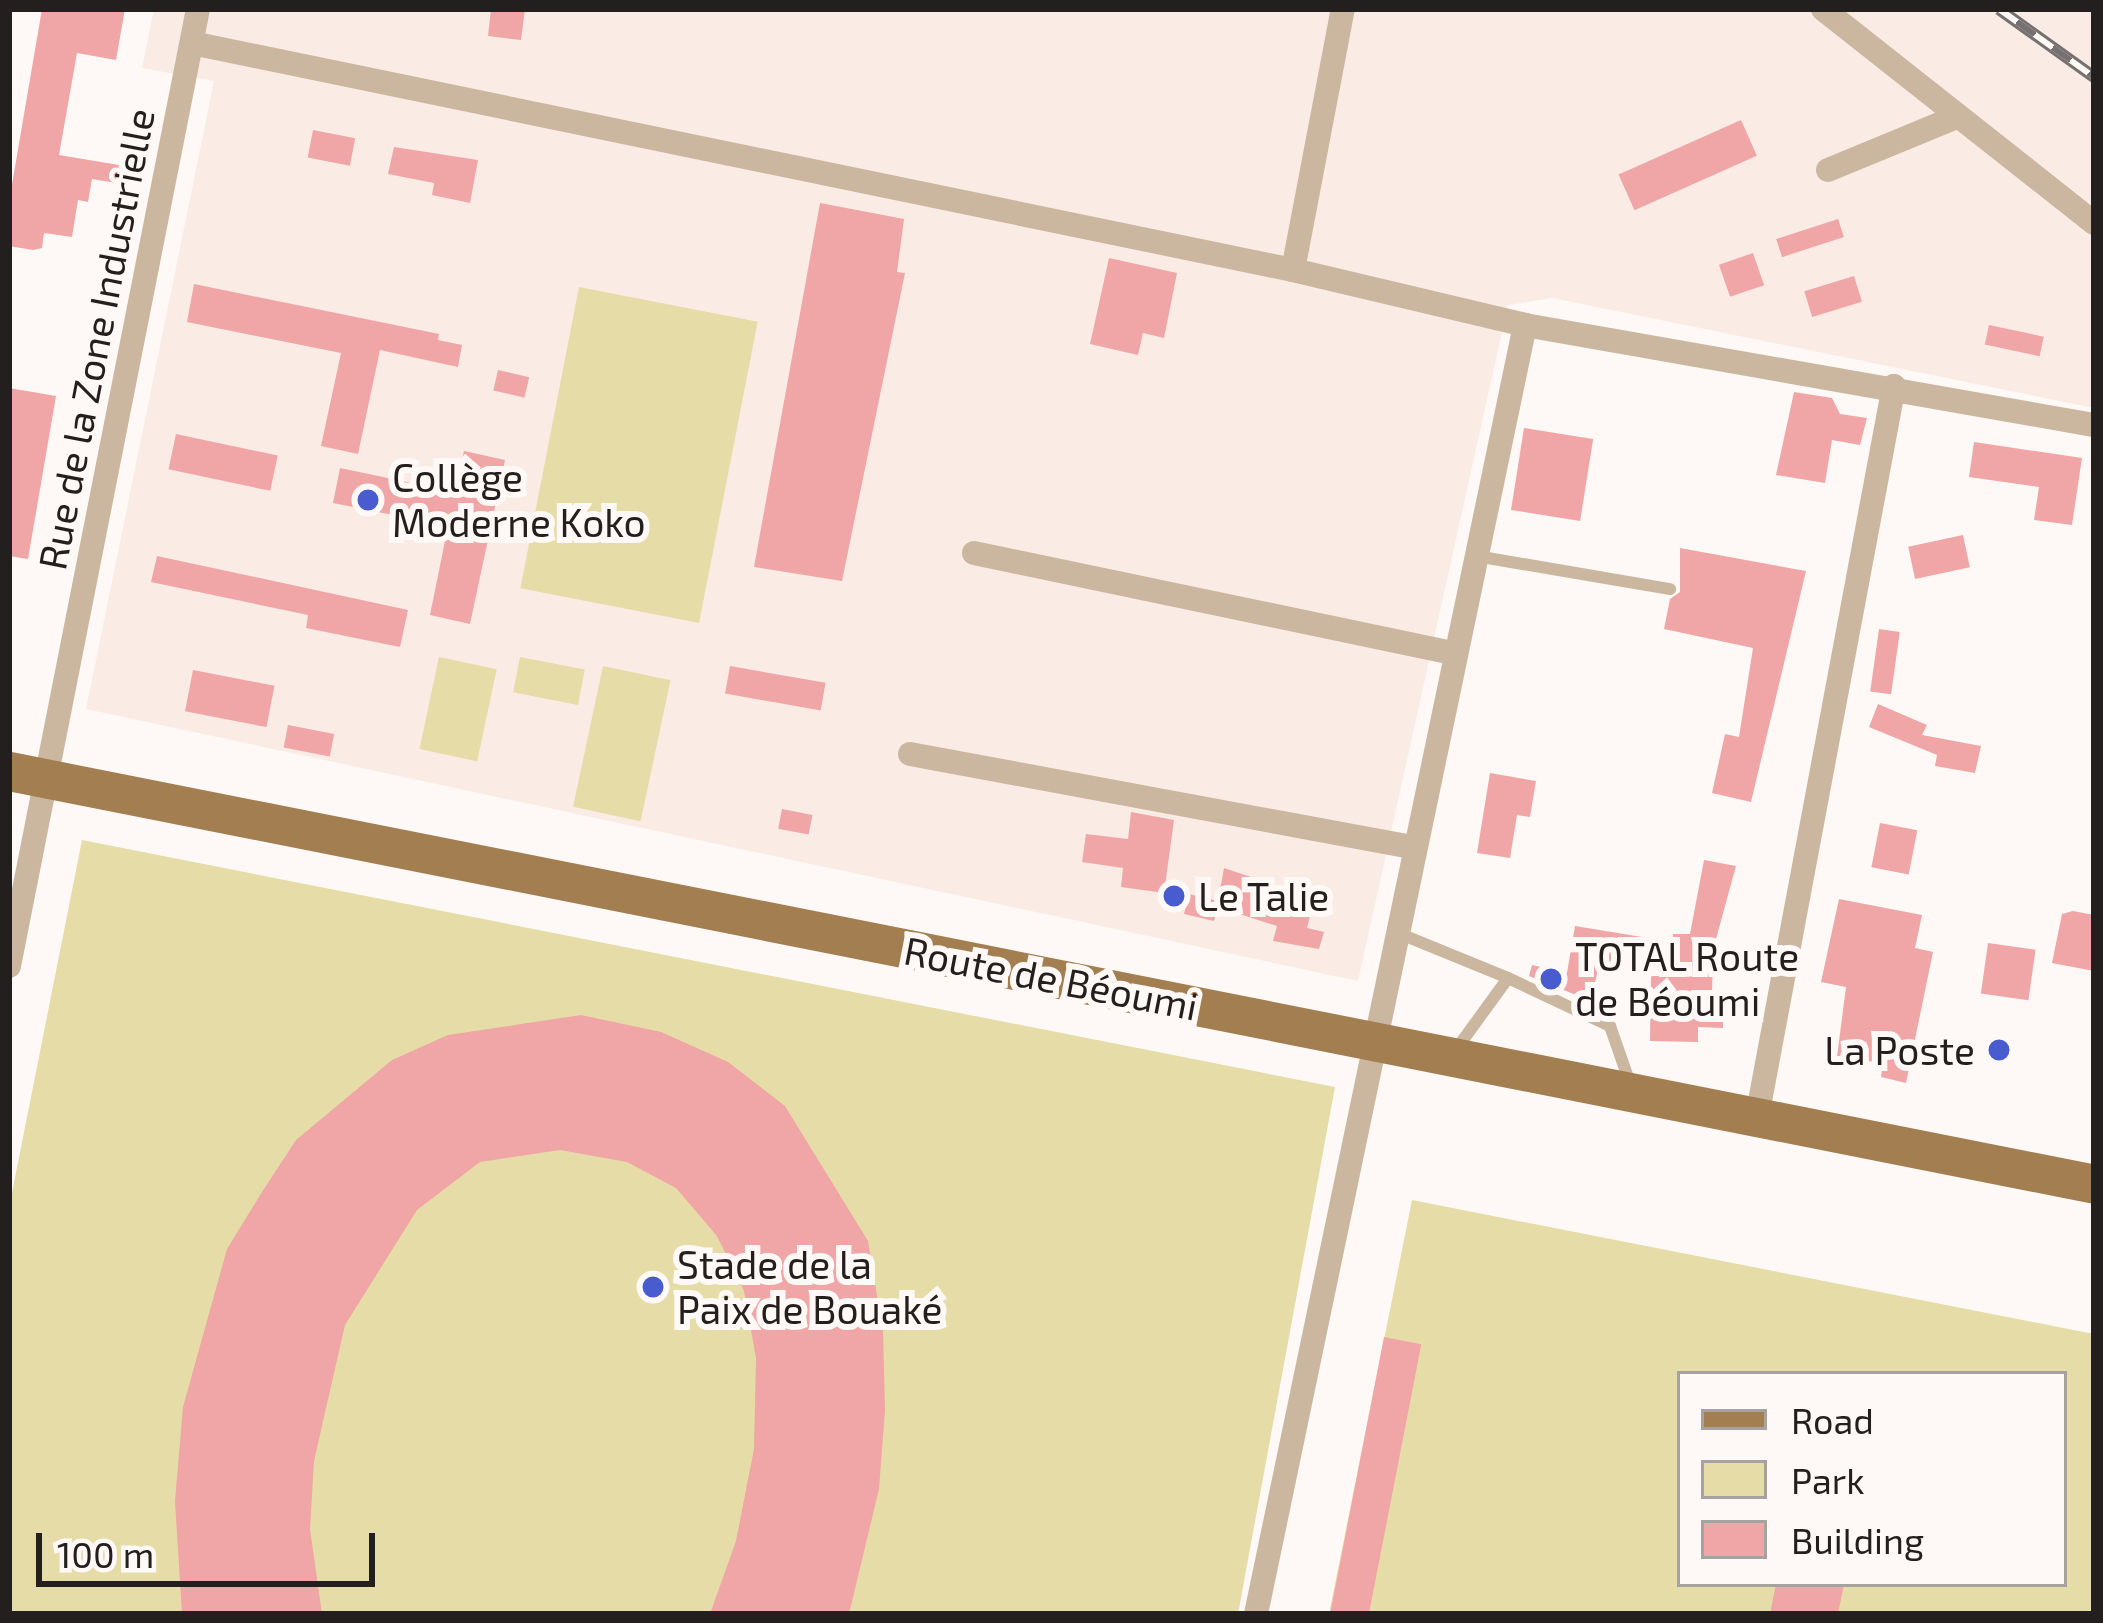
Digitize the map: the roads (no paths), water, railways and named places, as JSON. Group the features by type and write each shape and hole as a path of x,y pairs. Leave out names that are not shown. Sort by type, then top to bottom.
{"main road":[{"name":"Route de Béoumi","path":"27,775 2094,1184"}],"street":[{"name":"Rue de la Zone Industrielle","path":"9,965 27,775 198,9"},
{"path":"1293,270 1343,9"},
{"path":"1823,9 1954,118 2094,223"},
{"path":"192,43 1293,270 1525,325 1894,386 2094,425"},
{"path":"1828,170 1954,118"},
{"path":"1256,1614 1370,1041 1525,325"},
{"path":"1757,1117 1894,386"},
{"path":"974,554 1454,653"},
{"path":"910,754 1412,847"}],"lane":[{"path":"1475,556 1670,589"},
{"path":"1394,931 1610,1026 1633,1093"},
{"path":"1451,1057 1508,978"}],"railway":[{"path":"1999,9 2094,77"}],"place":[{"name":"Collège Moderne Koko","path":"368,500"},
{"name":"Le Talie","path":"1174,896"},
{"name":"TOTAL Route de Béoumi","path":"1551,979"},
{"name":"La Poste","path":"1999,1050"},
{"name":"Stade de la Paix de Bouaké","path":"653,1287"}]}
